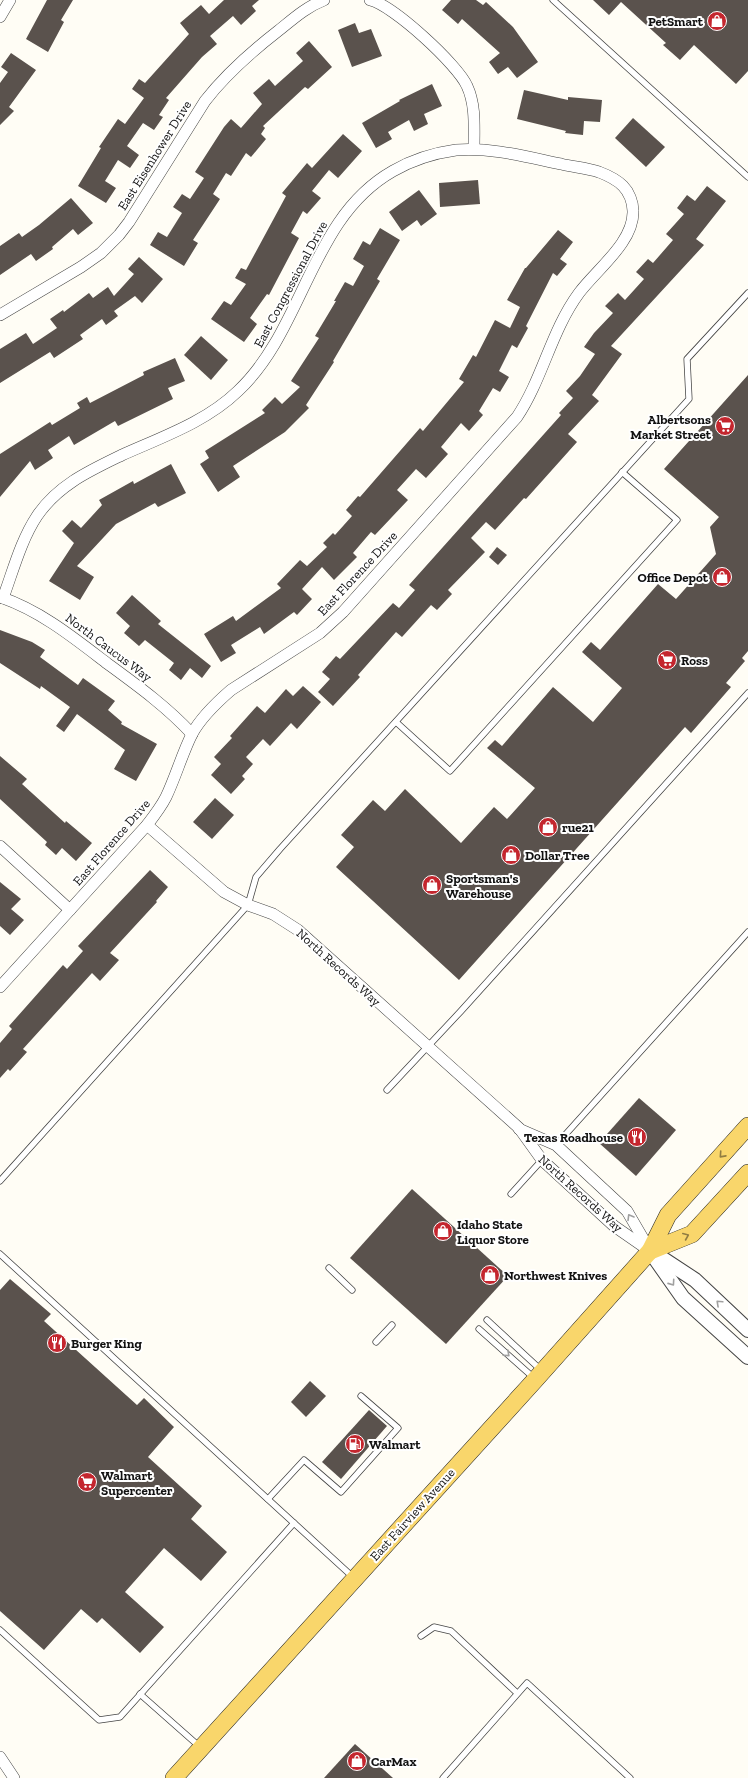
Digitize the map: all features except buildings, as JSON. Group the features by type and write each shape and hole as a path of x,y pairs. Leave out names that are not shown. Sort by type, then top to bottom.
{"main road":[{"name":"East Fairview Avenue","path":"174,1778 650,1251 668,1215 748,1126"},
{"name":"East Fairview Avenue","path":"650,1251 692,1234 748,1173"}],"street":[{"path":"0,17 10,0"},
{"name":"East Eisenhower Drive","path":"0,314 81,267 100,253 129,222 215,87 252,51 310,6 324,0"},
{"path":"370,0 389,8 402,17 459,72 467,86 472,101 474,149"},
{"name":"East Congressional Drive","path":"2,597 27,534 38,513 57,492 72,480 89,470 188,425 218,408 238,392 271,353 332,233 345,212 360,195 378,180 421,158 454,151 474,149 547,161 598,172 610,177"},
{"name":"East Florence Drive","path":"0,987 147,825 166,797 192,734 201,720 218,701 226,694 320,633 343,612 517,417 526,404 563,318 578,294 625,240 631,227 633,212 631,198 623,186 610,177"},
{"name":"North Caucus Way","path":"2,597 33,611 60,628 162,704 192,734"},
{"name":"North Records Way","path":"147,825 218,888 248,905 273,914 298,930 519,1128 542,1160 614,1226 695,1280 748,1330"},
{"path":"0,846 70,910"},
{"name":"North Records Way","path":"519,1128 556,1145 627,1211 650,1251 683,1298 748,1357"},
{"path":"0,1757 14,1778"}],"lane":[{"path":"553,0 748,177"},
{"path":"0,1181 248,905 256,877 689,399 687,359 748,293"},
{"path":"396,722 450,772 677,520 622,472"},
{"path":"387,1090 428,1047 748,693"},
{"path":"556,1145 748,932"},
{"path":"511,1194 542,1160"},
{"path":"0,1254 354,1578"},
{"path":"329,1268 352,1290"},
{"path":"487,1320 539,1375"},
{"path":"376,1342 392,1325"},
{"path":"479,1329 539,1375"},
{"path":"268,1499 304,1460 341,1492 398,1428 361,1396"},
{"path":"0,1630 99,1720 120,1717 294,1523"},
{"path":"421,1636 434,1627 451,1631 517,1693"},
{"path":"443,1778 527,1683 630,1778"},
{"path":"140,1694 201,1748"}],"place":[{"name":"PetSmart","path":"717,21"},
{"name":"Albertsons Market Street","path":"725,426"},
{"name":"Office Depot","path":"722,577"},
{"name":"Ross","path":"667,660"},
{"name":"rue21","path":"548,827"},
{"name":"Dollar Tree","path":"511,855"},
{"name":"Sportsman's Warehouse","path":"432,885"},
{"name":"Texas Roadhouse","path":"637,1137"},
{"name":"Idaho State Liquor Store","path":"443,1231"},
{"name":"Northwest Knives","path":"490,1275"},
{"name":"Burger King","path":"57,1343"},
{"name":"Walmart","path":"355,1444"},
{"name":"Walmart Supercenter","path":"87,1482"},
{"name":"CarMax","path":"357,1761"}]}
